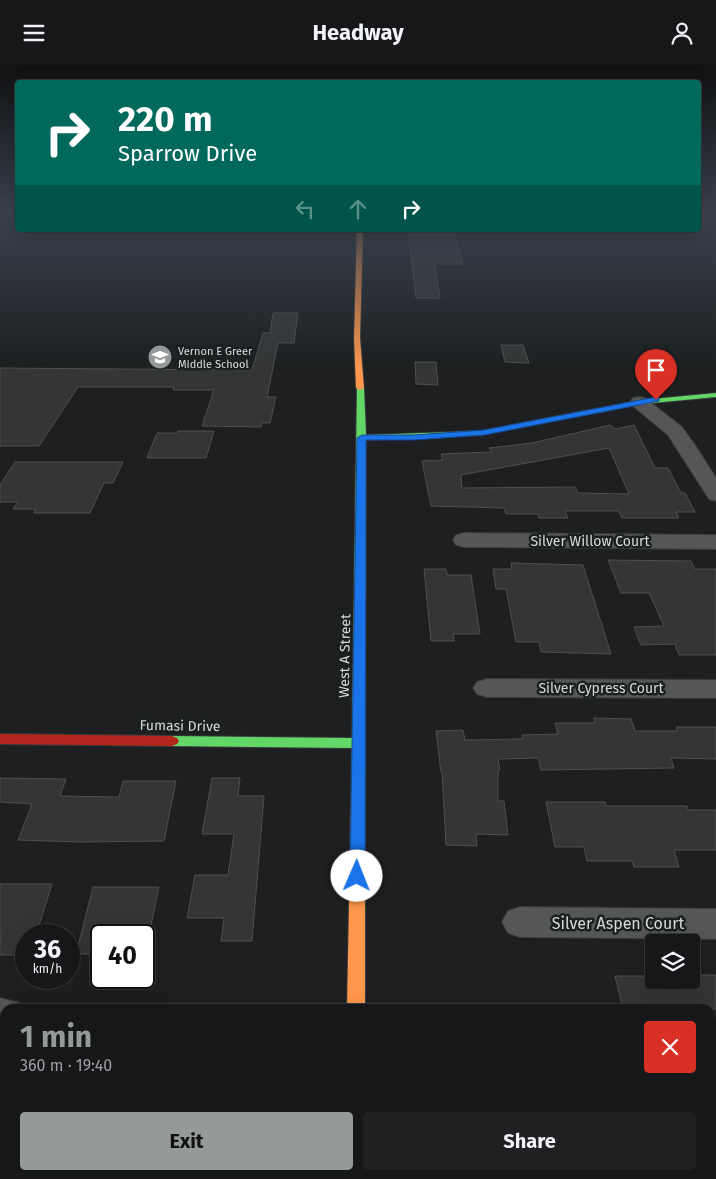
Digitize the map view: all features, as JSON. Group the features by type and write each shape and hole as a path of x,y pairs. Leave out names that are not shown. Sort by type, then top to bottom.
{"street":[{"name":"West A Street","path":"356,1004 362,438 357,338 359,265"},
{"path":"362,438 414,438 484,433 639,402 716,395"},
{"path":"639,402 675,431 713,486"},
{"name":"Silver Willow Court","path":"464,540 716,542"},
{"name":"Silver Cypress Court","path":"487,687 716,689"},
{"name":"Fumasi Drive","path":"0,739 359,743"},
{"name":"Silver Aspen Court","path":"520,922 716,924"}],"building":[{"path":"412,265 435,265 440,298 416,298"},
{"path":"273,313 298,313 294,343 278,343 267,397 276,397 270,423 262,423 261,427 202,426 214,390 173,390 174,387 78,387 39,446 0,446 0,368 252,370 263,333 270,333"},
{"path":"501,345 523,345 529,363 505,362"},
{"path":"415,362 436,362 438,385 416,384"},
{"path":"610,425 616,429 634,425 655,468 668,468 681,493 685,493 695,512 676,512 679,518 622,518 619,511 565,511 568,518 539,518 538,514 506,514 504,508 431,506 422,461 443,460 441,454 492,452 489,448 532,443","holes":["609,448 629,494 578,493 575,487 462,488 461,475"]},
{"path":"178,431 214,431 206,458 147,458 157,433 177,433"},
{"path":"15,462 123,462 113,483 104,483 90,513 34,513 36,509 13,509 18,502 0,502 0,485"},
{"path":"608,560 691,561 695,569 716,569 716,655 679,655 675,644 641,645 634,627 664,626 649,593 621,593"},
{"path":"511,563 583,565 611,654 541,652 539,642 516,642 506,589 496,589 493,569 512,569"},
{"path":"424,569 446,569 447,575 471,575 480,634 453,634 454,641 431,641"},
{"path":"594,718 631,719 635,731 677,731 676,727 716,727 716,759 671,758 674,768 541,770 538,758 498,759 500,770 498,771 498,801 504,801 508,835 476,834 477,846 446,845 442,772 436,731 463,730 465,740 523,739 522,735 558,734 555,723 595,723"},
{"path":"0,778 66,779 60,796 119,797 123,781 176,781 164,841 79,842 18,840 32,804 0,802"},
{"path":"212,778 240,778 238,796 264,796 252,941 221,941 224,918 187,918 195,875 228,875 234,834 202,834"},
{"path":"546,802 605,802 606,806 687,806 688,810 716,810 716,850 674,850 679,867 634,867 632,861 587,861 584,847 555,847"},
{"path":"0,884 52,884 39,924 15,924 15,955 0,955"},
{"path":"93,887 159,887 151,924 90,924 90,954 80,954 80,938"},
{"path":"700,975 716,975 716,1004 622,1004 615,976 645,976 645,989 700,989"}],"traffic: fast":[{"path":"358,803 362,438 360,388"},
{"path":"362,438 481,433 642,402 716,395"},
{"path":"172,741 359,743"}],"traffic: slow":[{"path":"359,265 357,338 360,388"},
{"path":"356,1004 358,803"}],"traffic: jam":[{"path":"0,739 172,741"}],"place":[{"name":"Vernon E Greer Middle School","path":"160,357"}],"route":[{"path":"357,876 362,438 414,438 484,433 547,422 614,406 656,400"}]}
